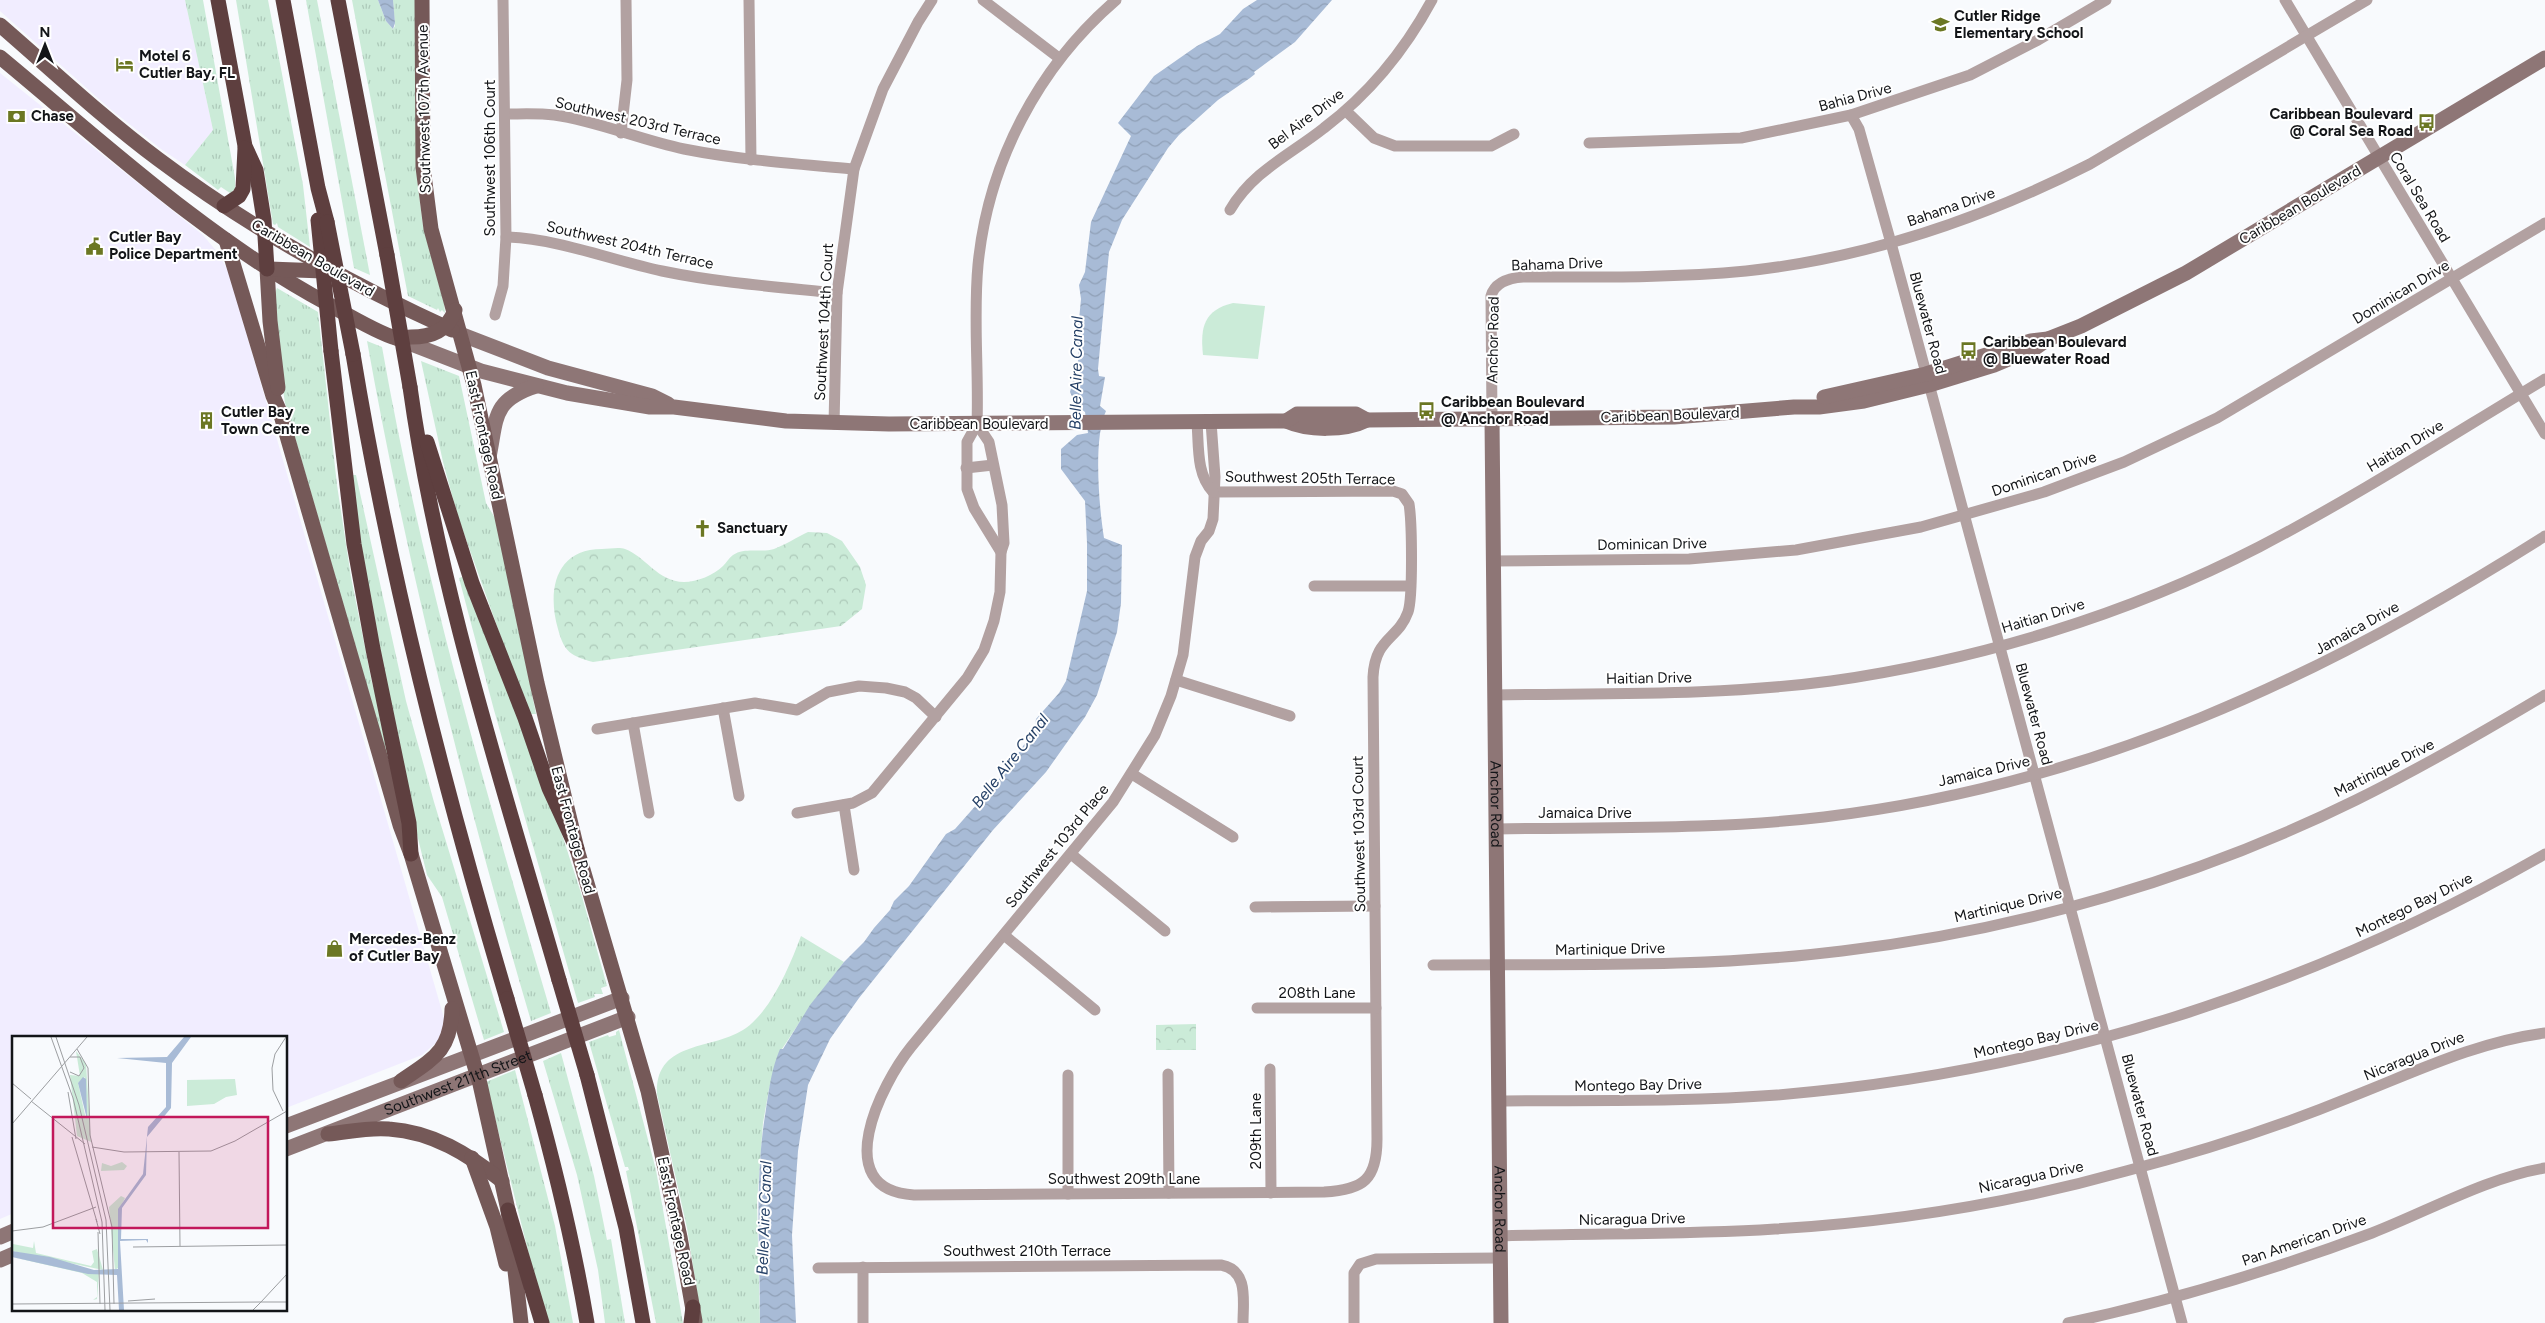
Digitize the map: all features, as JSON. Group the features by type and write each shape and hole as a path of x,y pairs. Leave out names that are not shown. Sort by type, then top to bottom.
{"highway":[{"path":"218,0 245,146 243,189 239,196 224,206"},
{"path":"283,0 318,188 331,351 354,544 371,640 409,823 411,854"},
{"path":"338,0 387,255 431,505 461,633 587,1076 626,1228 643,1323"},
{"path":"245,146 256,170 265,232 267,269"},
{"path":"322,220 353,354 374,478 410,640 471,875 535,1095 574,1247 587,1323"},
{"path":"410,386 472,583 525,718 549,788 577,849"},
{"path":"508,1210 542,1323"},
{"path":"693,1307 693,1323"}],"main road":[{"name":"Southwest 107th Avenue","path":"422,0 425,191 430,229 460,334"},
{"name":"Caribbean Boulevard","path":"3,33 158,159 224,206 328,270 460,334"},
{"name":"Caribbean Boulevard","path":"0,56 153,185 226,240 267,269 346,314 396,338"},
{"path":"70,115 81,96"},
{"path":"226,240 273,396 280,412 400,825 411,854 478,1076 508,1210 520,1323"},
{"path":"280,412 270,321 267,269 328,270"},
{"path":"396,338 429,336 446,327 454,310"},
{"name":"East Frontage Road","path":"460,334 470,367 537,683 577,849 628,1017 648,1091 680,1236 693,1307"},
{"path":"401,1081 433,1059 444,1046 452,1028 452,995"},
{"path":"328,1134 388,1128 411,1132 437,1140 471,1157 502,1181"},
{"path":"471,1157 497,1227 520,1323"}],"street":[{"name":"Southwest 106th Court","path":"495,315 503,286 506,237 503,0"},
{"path":"621,133 627,80 626,0"},
{"path":"749,0 751,160"},
{"name":"Southwest 104th Court","path":"834,424 837,293 854,169 883,89 918,22 932,0"},
{"path":"983,0 1059,58"},
{"path":"797,813 860,801 872,793 967,678 984,650 998,602 1001,552 1004,543 1002,505 992,465 989,442 978,424 977,283 986,217 999,170 1016,128 1059,58 1092,21 1116,0"},
{"name":"Bel Aire Drive","path":"1230,210 1242,191 1257,176 1325,128 1366,91 1399,53 1432,0"},
{"name":"Bahia Drive","path":"1589,142 1741,138 1851,115 1970,75 2038,40 2106,0"},
{"name":"Coral Sea Road","path":"2285,0 2545,434"},
{"name":"Bahama Drive","path":"1496,287 1504,281 1517,277 1664,276 1747,271 1832,257 1891,243 1967,220 2051,184 2126,145 2367,0"},
{"name":"Caribbean Boulevard","path":"396,338 470,367 536,386 627,404 674,406 738,416 834,424 1080,424 1286,421 1298,427 1354,426 1367,420 1674,417 1794,407 1819,407 1864,401 1928,380 1994,365 2036,348 2048,339 2115,310 2169,283 2545,58"},
{"path":"1346,111 1374,138 1395,146 1491,146 1514,134"},
{"name":"Southwest 203rd Terrace","path":"505,114 556,115 684,149 751,160 854,169"},
{"name":"Bluewater Road","path":"1851,115 1859,129 1891,243 2182,1323"},
{"name":"Dominican Drive","path":"1493,561 1665,560 1757,554 1858,540 1964,516 2069,483 2124,462 2179,436 2261,393 2545,223"},
{"name":"Southwest 204th Terrace","path":"506,237 542,240 653,269 713,281 837,293"},
{"name":"Anchor Road","path":"1496,287 1491,300 1501,1323"},
{"name":"Caribbean Boulevard","path":"460,334 548,368 652,396 674,406"},
{"name":"Haitian Drive","path":"1494,695 1677,693 1786,686 1908,667 2000,645 2116,608 2173,586 2256,548 2344,500 2545,379"},
{"path":"489,457 494,421 500,408 512,395 536,386"},
{"name":"Southwest 103rd Place","path":"884,1186 873,1174 867,1150 871,1122 883,1090 903,1058 1109,807 1132,774 1155,735 1176,680 1189,618 1195,557 1201,541 1209,531 1213,519 1215,477 1204,422"},
{"path":"978,424 966,442 967,489 971,502 1001,552"},
{"path":"966,468 992,465"},
{"name":"Southwest 205th Terrace","path":"1213,492 1388,491 1405,496"},
{"name":"Southwest 103rd Court","path":"1365,1180 1373,1172 1377,1156 1373,669 1382,644 1400,626 1408,612 1410,510 1405,496"},
{"name":"Jamaica Drive","path":"1496,829 1676,827 1815,818 1916,802 2035,775 2186,725 2282,684 2362,644 2545,536"},
{"path":"1314,586 1410,586"},
{"path":"1176,680 1290,716"},
{"path":"597,729 759,703 781,709 797,710 828,692 866,686 905,692 936,717"},
{"name":"Martinique Drive","path":"1433,965 1680,964 1800,956 1917,940 2002,924 2070,907 2189,869 2306,823 2436,759 2545,695"},
{"path":"723,708 739,796"},
{"path":"633,723 648,812"},
{"path":"1132,774 1233,837"},
{"path":"844,805 854,870"},
{"path":"1071,854 1165,931"},
{"name":"Montego Bay Drive","path":"1498,1102 1708,1099 1808,1092 1950,1073 2024,1059 2106,1038 2232,998 2339,958 2461,900 2545,854"},
{"path":"1255,907 1375,906"},
{"path":"1004,935 1095,1010"},
{"name":"Southwest 211th Street","path":"288,1125 622,998"},
{"name":"208th Lane","path":"1257,1008 1376,1008"},
{"name":"Southwest 211th Street","path":"288,1148 628,1017"},
{"name":"Nicaragua Drive","path":"1500,1236 1703,1233 1821,1226 1921,1214 2002,1200 2141,1167 2280,1125 2453,1054 2505,1040 2545,1033"},
{"name":"209th Lane","path":"1270,1069 1271,1192"},
{"path":"1168,1074 1169,1193"},
{"path":"1068,1075 1068,1194"},
{"name":"Pan American Drive","path":"2068,1323 2175,1298 2323,1250 2418,1215 2492,1183 2545,1168"},
{"name":"Southwest 209th Lane","path":"884,1186 901,1194 914,1195 1271,1192 1331,1191 1365,1180"},
{"path":"0,1236 12,1232"},
{"path":"0,1260 12,1255"},
{"path":"1354,1323 1354,1273 1356,1267 1364,1261 1384,1258 1500,1258"},
{"name":"Southwest 210th Terrace","path":"818,1268 1216,1264 1234,1271 1242,1282 1243,1323"},
{"path":"862,1267 863,1323"}],"shaded area":[{"path":"0,0 185,0 213,130 185,165 161,149 109,108 0,11"},
{"path":"0,73 203,235 218,253 229,273 444,1018 443,1027 437,1042 422,1055 288,1107 288,1036 12,1036 12,1214 0,1219"}],"green space":[{"path":"185,0 203,0 235,178 235,189 230,193 221,187 218,190 185,165 213,130"},
{"path":"236,0 268,0 303,185 310,247 278,227 277,223 273,224"},
{"path":"306,0 317,0 370,275 354,268"},
{"path":"352,0 378,0 386,21 393,29 395,26 393,0 415,0 417,178 423,226 445,313 442,310 440,312 438,308 437,310 408,296"},
{"path":"277,288 318,312 337,485 351,577 372,683 380,706 389,763 285,403 280,369 275,293"},
{"path":"1233,303 1265,306 1258,359 1203,355 1202,336 1206,321 1216,310"},
{"path":"367,341 382,347 416,515 457,682 551,1013 531,1021 483,852 440,683 401,512"},
{"path":"421,361 459,376 486,503 498,523 536,714 528,714 524,704 527,702 517,682 458,517 443,462"},
{"path":"350,475 356,475 406,701 434,802 504,1032 484,1040 442,897 427,875 410,806 376,642"},
{"path":"808,532 827,533 842,541 860,567 866,585 862,609 841,626 593,662 579,658 570,652 560,637 555,615 555,587 558,575 565,564 574,556 586,551 623,548 632,552 667,578 675,581 689,582 710,575 723,566 732,556 742,551 774,549"},
{"path":"465,576 556,816 581,893 607,986 601,988 603,994 594,994 595,997 578,1003 494,710 459,578"},
{"path":"801,936 844,962 811,1005 778,1055 769,1089 763,1123 757,1203 760,1323 702,1323 687,1228 657,1094 659,1076 666,1064 676,1055 733,1035 746,1028 755,1020 764,1010 779,986"},
{"path":"1196,1024 1196,1050 1156,1050 1156,1025"},
{"path":"619,1030 656,1170 683,1323 656,1323 626,1171 629,1170 628,1167 625,1167 589,1042 608,1035 609,1037 616,1035 616,1032"},
{"path":"561,1053 594,1176 607,1240 611,1239 625,1323 605,1323 598,1270 577,1175 543,1061"},
{"path":"515,1070 555,1226 573,1323 546,1323 486,1082"}],"water":[{"path":"378,0 393,0 395,23 393,29 386,21"},
{"name":"Belle Aire Canal","path":"1257,0 1332,0 1295,42 1254,72 1255,74 1250,78 1218,100 1179,135 1168,148 1122,220 1109,252 1098,369 1099,376 1105,377 1100,406 1106,411 1100,438 1098,473 1104,538 1122,545 1121,603 1117,632 1097,695 1085,717 1046,772 993,830 859,998 830,1039 808,1085 798,1151 792,1235 796,1323 760,1323 760,1162 770,1086 780,1049 783,1049 810,1005 844,962 864,942 890,910 894,901 909,886 946,834 955,829 1008,769 1035,728 1036,719 1059,693 1066,681 1087,591 1087,543 1085,501 1061,469 1061,449 1077,435 1088,433 1085,412 1076,405 1070,392 1079,357 1077,341 1081,299 1079,285 1085,272 1091,222 1131,136 1118,123 1154,76 1197,46 1220,34 1243,9"}],"place":[{"name":"Cutler Ridge Elementary School","path":"1940,25"},
{"name":"Motel 6 Cutler Bay, FL","path":"125,65"},
{"name":"Chase","path":"17,116"},
{"name":"Caribbean Boulevard @ Coral Sea Road","path":"2427,123"},
{"name":"Cutler Bay Police Department","path":"95,246"},
{"name":"Caribbean Boulevard @ Bluewater Road","path":"1969,351"},
{"name":"Caribbean Boulevard @ Anchor Road","path":"1427,411"},
{"name":"Cutler Bay Town Centre","path":"207,421"},
{"name":"Sanctuary","path":"703,528"},
{"name":"Mercedes-Benz of Cutler Bay","path":"335,948"}]}
